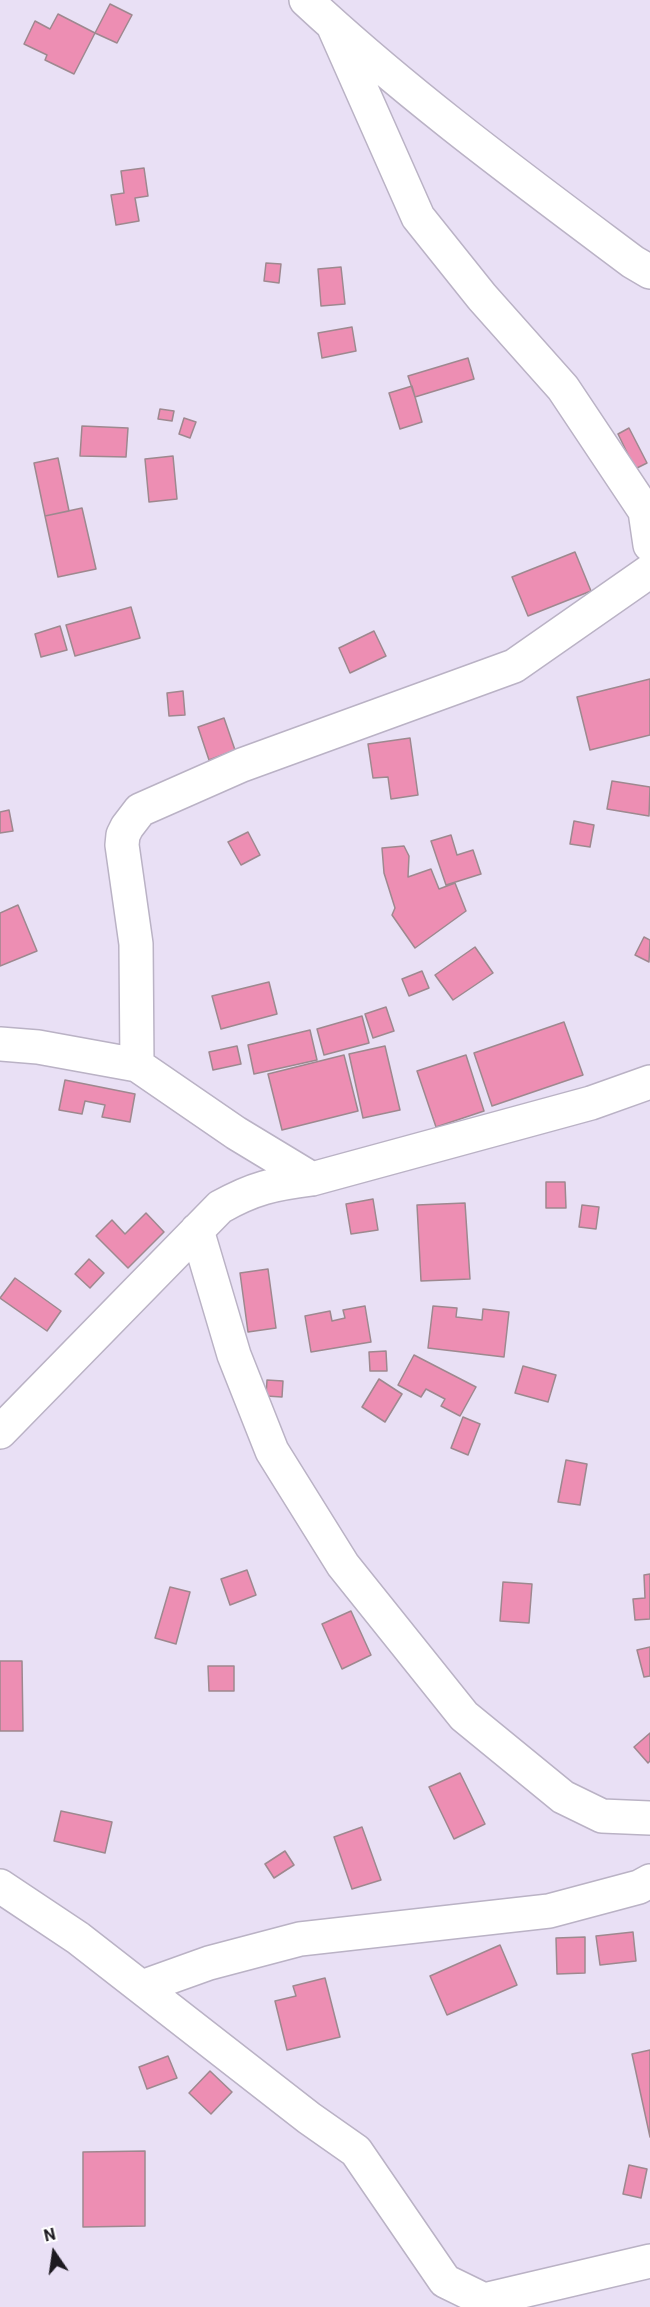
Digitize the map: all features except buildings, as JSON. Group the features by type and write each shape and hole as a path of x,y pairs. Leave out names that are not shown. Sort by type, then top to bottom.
{"street":[{"path":"306,0 470,139 633,262 650,272"},
{"path":"333,25 418,218 482,297 563,388 645,511 650,545"},
{"path":"136,1065 136,944 122,845 123,835 133,817 140,810 242,765 514,666 650,571"},
{"path":"0,1044 38,1047 136,1065 236,1133 312,1179"},
{"path":"0,1432 220,1207 249,1191 281,1183 312,1179 591,1103 650,1082"},
{"path":"197,1230 234,1355 272,1451 343,1565 464,1716 563,1797 602,1816 650,1818"},
{"path":"142,1986 209,1963 300,1939 549,1911 639,1887 650,1881"},
{"path":"0,1886 78,1938 309,2118 356,2151 445,2281 488,2304 650,2261"}]}
